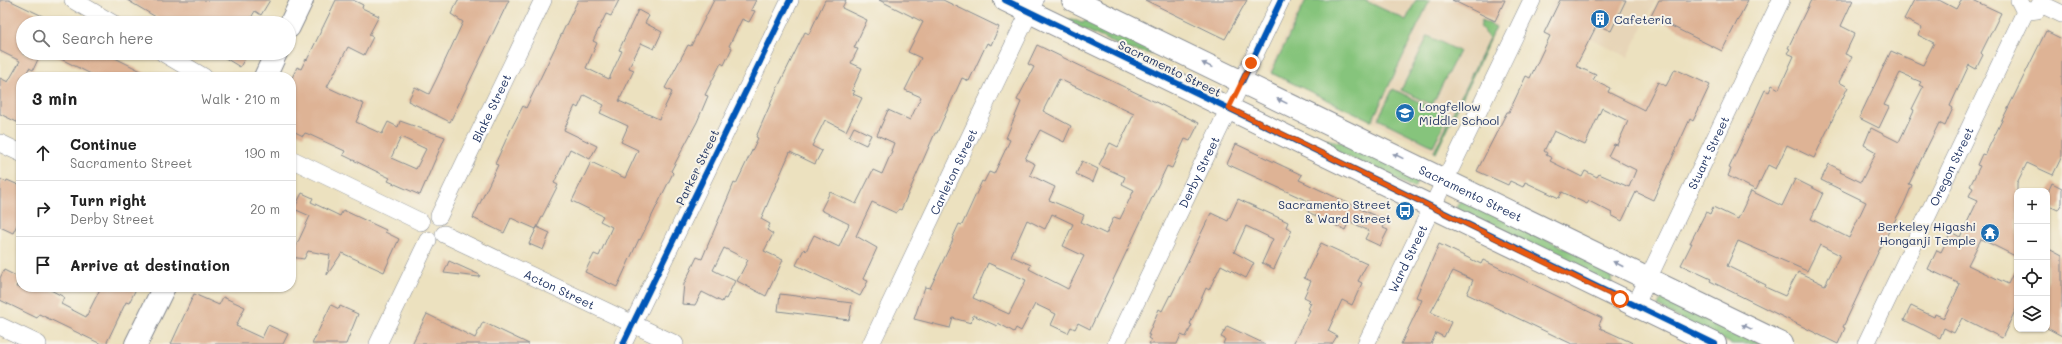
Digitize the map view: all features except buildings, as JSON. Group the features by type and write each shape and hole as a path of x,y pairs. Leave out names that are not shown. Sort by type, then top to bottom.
{"street":[{"path":"73,0 100,16"},
{"path":"294,16 302,0"},
{"name":"Blake Street","path":"439,216 543,0"},
{"name":"Parker Street","path":"623,344 790,0"},
{"name":"Sacramento Street","path":"1005,0 1032,6 1229,108 1715,344"},
{"name":"Sacramento Street","path":"1073,0 1782,344"},
{"name":"Derby Street","path":"1116,344 1281,0"},
{"name":"Ward Street","path":"1366,344 1532,0"},
{"name":"Stuart Street","path":"1635,306 1781,0"},
{"path":"2032,3 2062,14"},
{"name":"Oregon Street","path":"1866,344 2032,3"},
{"name":"Carleton Street","path":"870,344 1032,6"},
{"path":"175,60 195,72"},
{"path":"267,72 273,60"},
{"path":"0,143 16,151"},
{"path":"296,161 421,222"},
{"path":"429,216 439,216 445,224 444,234 435,241 428,240 420,230 421,222 429,216"},
{"name":"Acton Street","path":"444,234 675,344"},
{"path":"378,344 428,240"},
{"path":"136,344 162,292"},
{"path":"0,326 38,344"}],"shaded area":[{"name":"Longfellow Middle School","path":"1303,0 1510,0 1436,153 1268,71"},
{"path":"1554,0 1656,0 1628,57 1546,16"}],"green space":[{"path":"1306,0 1364,0 1406,20 1416,0 1430,0 1372,121 1271,73"},
{"path":"1072,19 1082,23 1089,19 1151,49 1151,54 1124,48 1064,20"},
{"path":"1482,20 1496,27 1436,153 1434,152 1489,38 1480,26"},
{"path":"1428,36 1459,51 1432,105 1401,90"},
{"path":"1393,89 1448,116 1433,146 1378,119"},
{"path":"1316,137 1353,145 1419,179 1414,188 1314,141"},
{"path":"1461,199 1614,271 1611,277 1612,285 1456,208"},
{"path":"1664,296 1761,344 1732,344 1682,320 1658,306"}],"cycle path":[{"path":"623,344 790,0"},
{"path":"1005,0 1715,344"},
{"path":"1242,82 1281,0"}],"place":[{"name":"Cafeteria","path":"1600,19"},
{"name":"Longfellow Middle School","path":"1405,113"},
{"name":"Sacramento Street & Ward Street","path":"1405,211"},
{"name":"Berkeley Higashi Honganji Temple","path":"1990,233"}],"route":[{"path":"1251,63 1229,108 1566,271 1620,299"}]}
